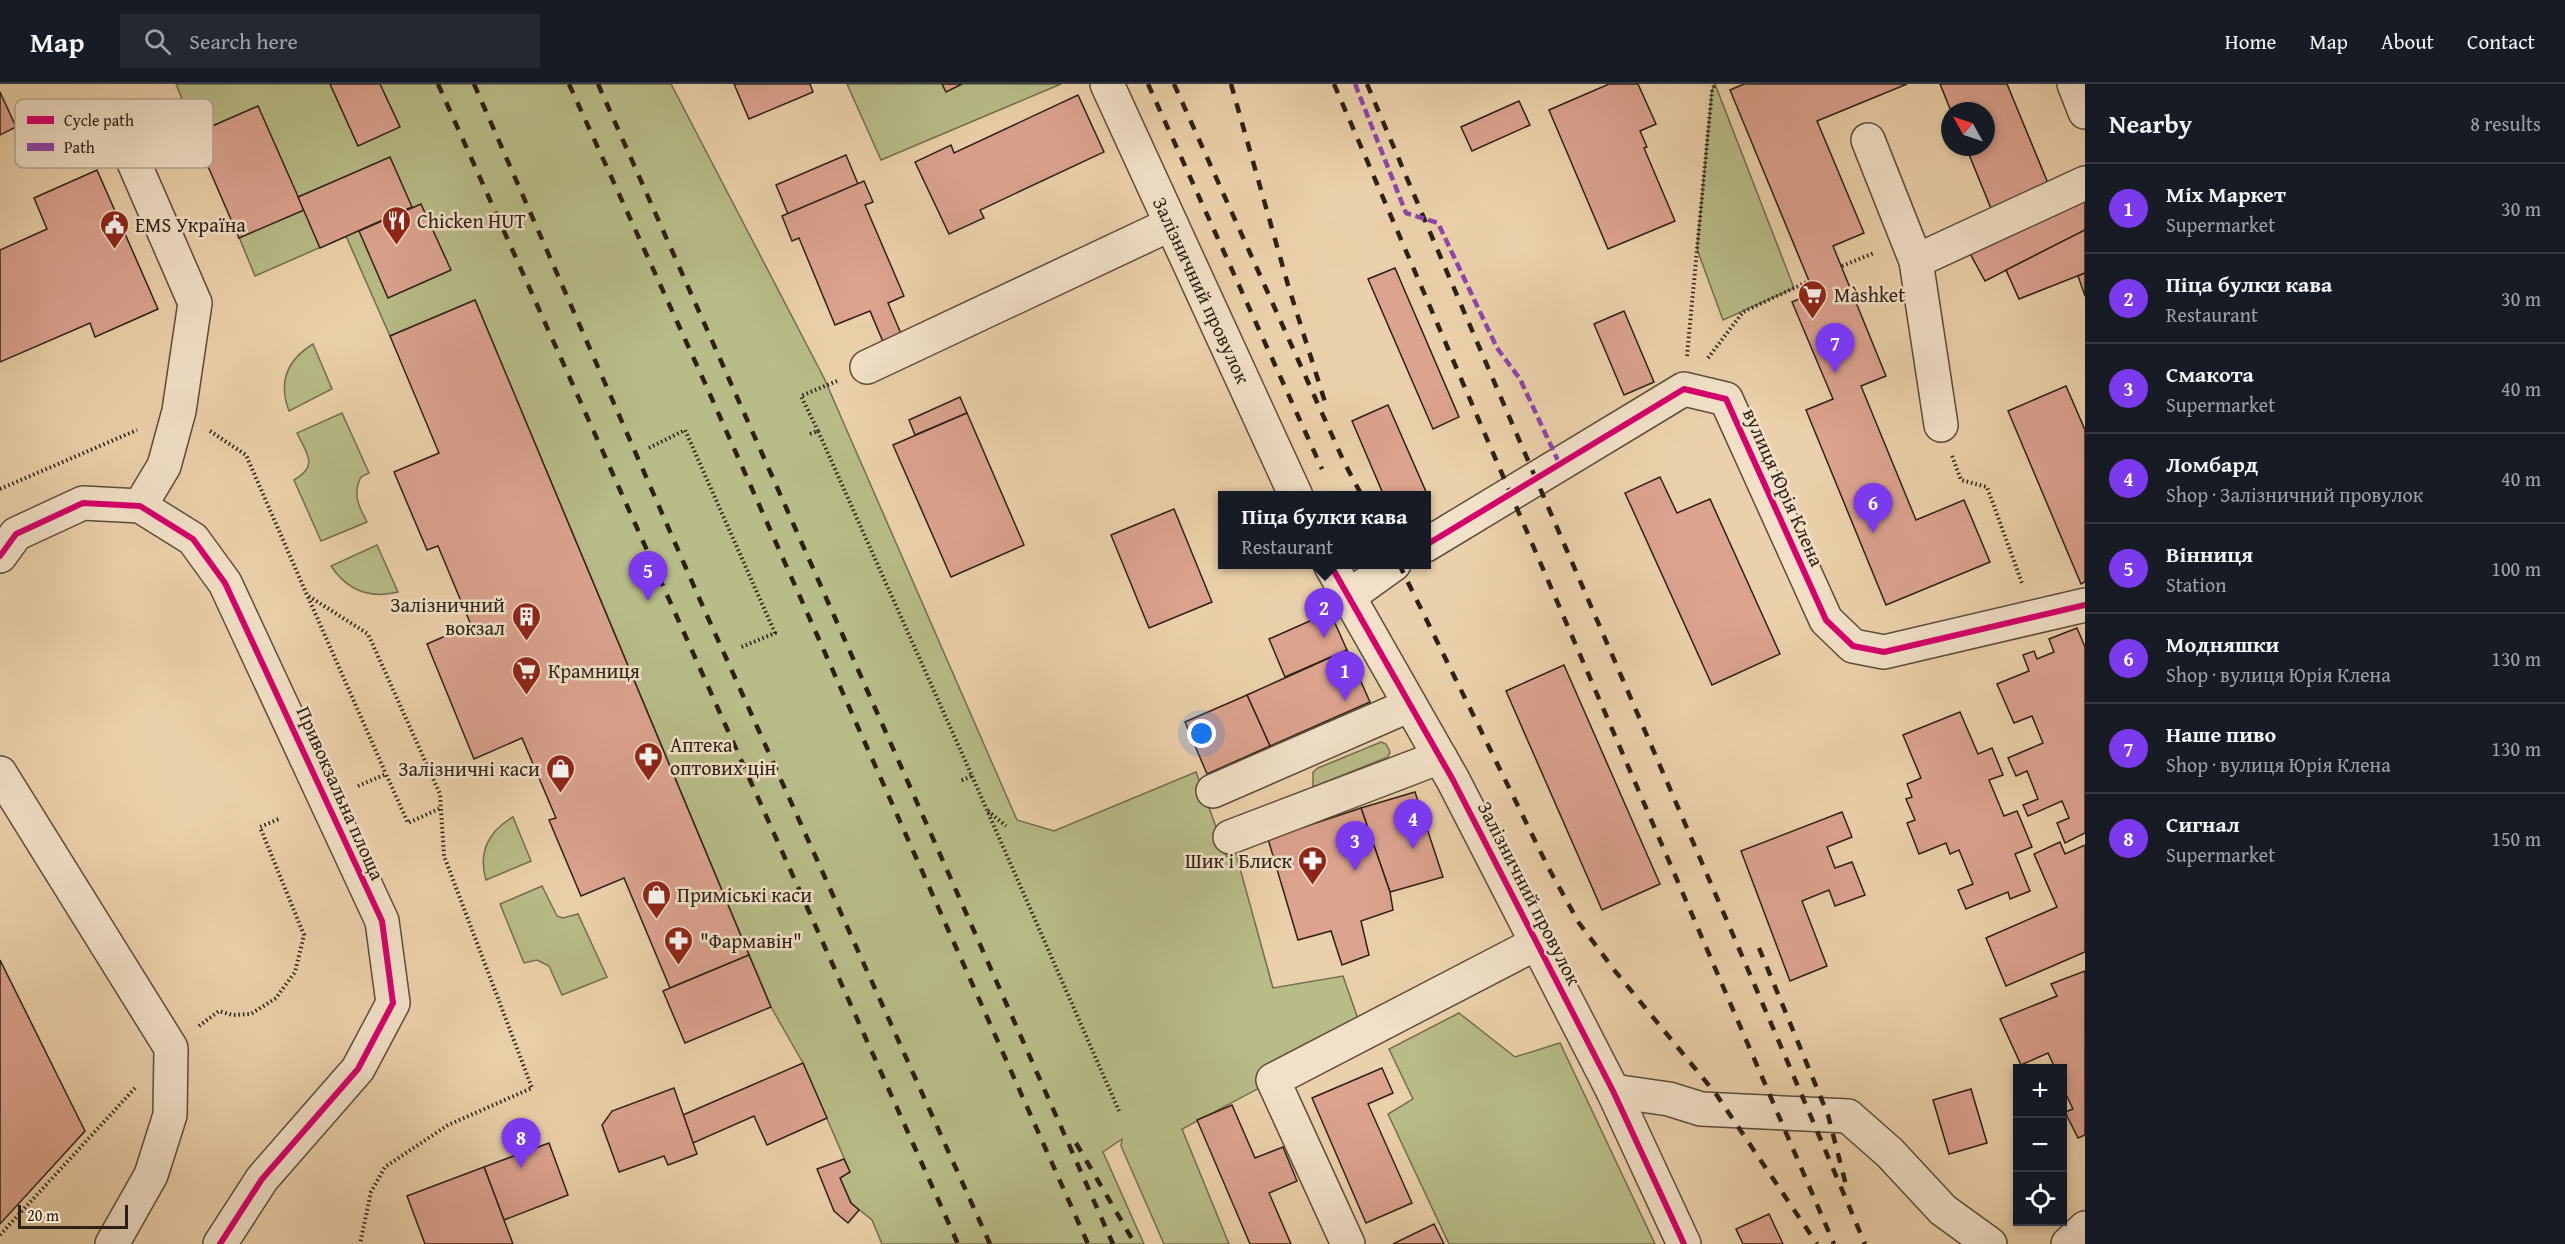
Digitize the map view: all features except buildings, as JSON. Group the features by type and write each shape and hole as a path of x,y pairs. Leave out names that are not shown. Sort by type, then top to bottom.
{"street":[{"name":"Залізничний провулок","path":"1107,84 1294,491"},
{"path":"2074,84 2085,112"},
{"path":"1868,140 1916,261 1941,424"},
{"path":"136,168 195,303 179,411 164,466 140,506"},
{"path":"1916,261 2085,183"},
{"path":"867,367 1172,224"},
{"path":"1431,542 1684,389"},
{"name":"вулиця Юрія Клена","path":"1684,389 1726,399 1827,620 1853,646 1884,652 2085,605"},
{"name":"Привокзальна площа","path":"5,546 83,504 140,506 193,539 225,584 382,921 393,1003 358,1069 262,1179 220,1244"},
{"name":"Залізничний провулок","path":"1333,569 1440,757 1537,943 1613,1091 1684,1244"},
{"path":"1348,597 1387,569"},
{"path":"1213,791 1410,705"},
{"path":"1230,837 1440,757"},
{"path":"0,773 171,1048 170,1115 151,1175 112,1244"},
{"path":"1348,1244 1274,1080 1537,943"},
{"path":"1613,1091 1669,1100 1701,1109 1848,1116 1890,1153 1943,1210 1990,1244"},
{"path":"2068,1244 2085,1228"}],"path":[{"path":"1684,389 1712,90 1715,84"},
{"path":"1684,389 1743,312 1809,281"},
{"path":"867,367 801,396 972,776 1119,1111"},
{"path":"0,489 179,411 246,455 408,823 441,808"},
{"path":"1941,424 1961,480 1987,487 2025,591"},
{"path":"650,448 685,430 775,633 739,648"},
{"path":"810,434 818,431"},
{"path":"307,595 368,634 440,794 444,856 532,1088 448,1125 386,1167 371,1192 360,1244"},
{"path":"354,788 386,774"},
{"path":"960,781 972,776"},
{"path":"987,810 1006,826"}],"green space":[{"path":"176,84 671,84 824,378 1017,820 1054,831 1196,772 1227,857 1236,854 1273,988 1343,976 1363,1033 1182,1129 1229,1244 1164,1244 1121,1146 1122,1139 1103,1152 1144,1244 882,1244 872,1220 851,1203 840,1178 850,1172 803,1063 771,1007 475,300 390,336 346,236 255,276 211,168 213,168 213,99 182,99"},
{"path":"847,84 1061,84 881,160"},
{"path":"1715,84 1794,288 1723,320 1697,249 1712,90"},
{"path":"313,344 332,389 289,411 284,391 287,373 297,357"},
{"path":"342,413 369,473 361,477 357,489 359,506 367,522 321,541 294,480 302,475 309,465 307,453 297,433"},
{"path":"377,545 398,592 378,594 360,591 344,581 331,566"},
{"path":"1381,742 1386,744 1390,752 1388,757 1313,787 1313,772 1318,768"},
{"path":"513,817 531,861 486,880 483,861 487,844 497,829"},
{"path":"542,886 557,916 563,918 578,914 607,977 562,995 549,966 537,960 524,963 500,904"},
{"path":"1459,1013 1515,1057 1560,1043 1655,1244 1449,1244 1388,1114 1413,1099 1389,1049"}],"railway":[{"path":"438,84 958,1244"},
{"path":"474,84 700,600 990,1244"},
{"path":"569,84 704,381 1088,1244"},
{"path":"598,84 1113,1244"},
{"path":"1148,84 1322,469"},
{"path":"1174,84 1344,462 1359,491"},
{"path":"1231,84 1288,285 1325,402"},
{"path":"1334,84 1834,1244"},
{"path":"1367,84 1865,1244"},
{"path":"1401,569 1548,867 1579,923 1615,971 1716,1094 1817,1244"},
{"path":"1759,948 1828,1115 1846,1185"},
{"path":"1076,1143 1135,1244"}],"marked path":[{"path":"1355,84 1406,213 1438,223 1497,348 1520,379 1560,465"}],"cycle path":[{"path":"1431,542 1684,389 1726,399 1826,620 1853,646 1884,652 2085,605"},
{"path":"0,556 16,534 83,503 140,506 193,539 225,583 382,921 393,1003 358,1069 262,1179 220,1244"},
{"path":"1333,569 1453,780 1613,1091 1684,1244"}],"place":[{"name":"Chicken HUT","path":"396,246"},
{"name":"EMS Україна","path":"114,250"},
{"name":"Màshket","path":"1813,320"},
{"name":"Наше пиво","path":"1835,373"},
{"name":"Модняшки","path":"1873,533"},
{"name":"Вінниця","path":"648,601"},
{"name":"Піца булки кава","path":"1324,638"},
{"name":"Залізничний вокзал","path":"526,642"},
{"name":"Крамниця","path":"527,696"},
{"name":"Mix Маркет","path":"1345,701"},
{"name":"Аптека оптових цін","path":"649,782"},
{"name":"Залізничні каси","path":"561,794"},
{"name":"Ломбард","path":"1413,849"},
{"name":"Смакота","path":"1355,871"},
{"name":"Шик і Блиск","path":"1313,886"},
{"name":"Приміські каси","path":"656,920"},
{"name":"\"Фармавін\"","path":"679,966"},
{"name":"Сигнал","path":"521,1168"}]}
